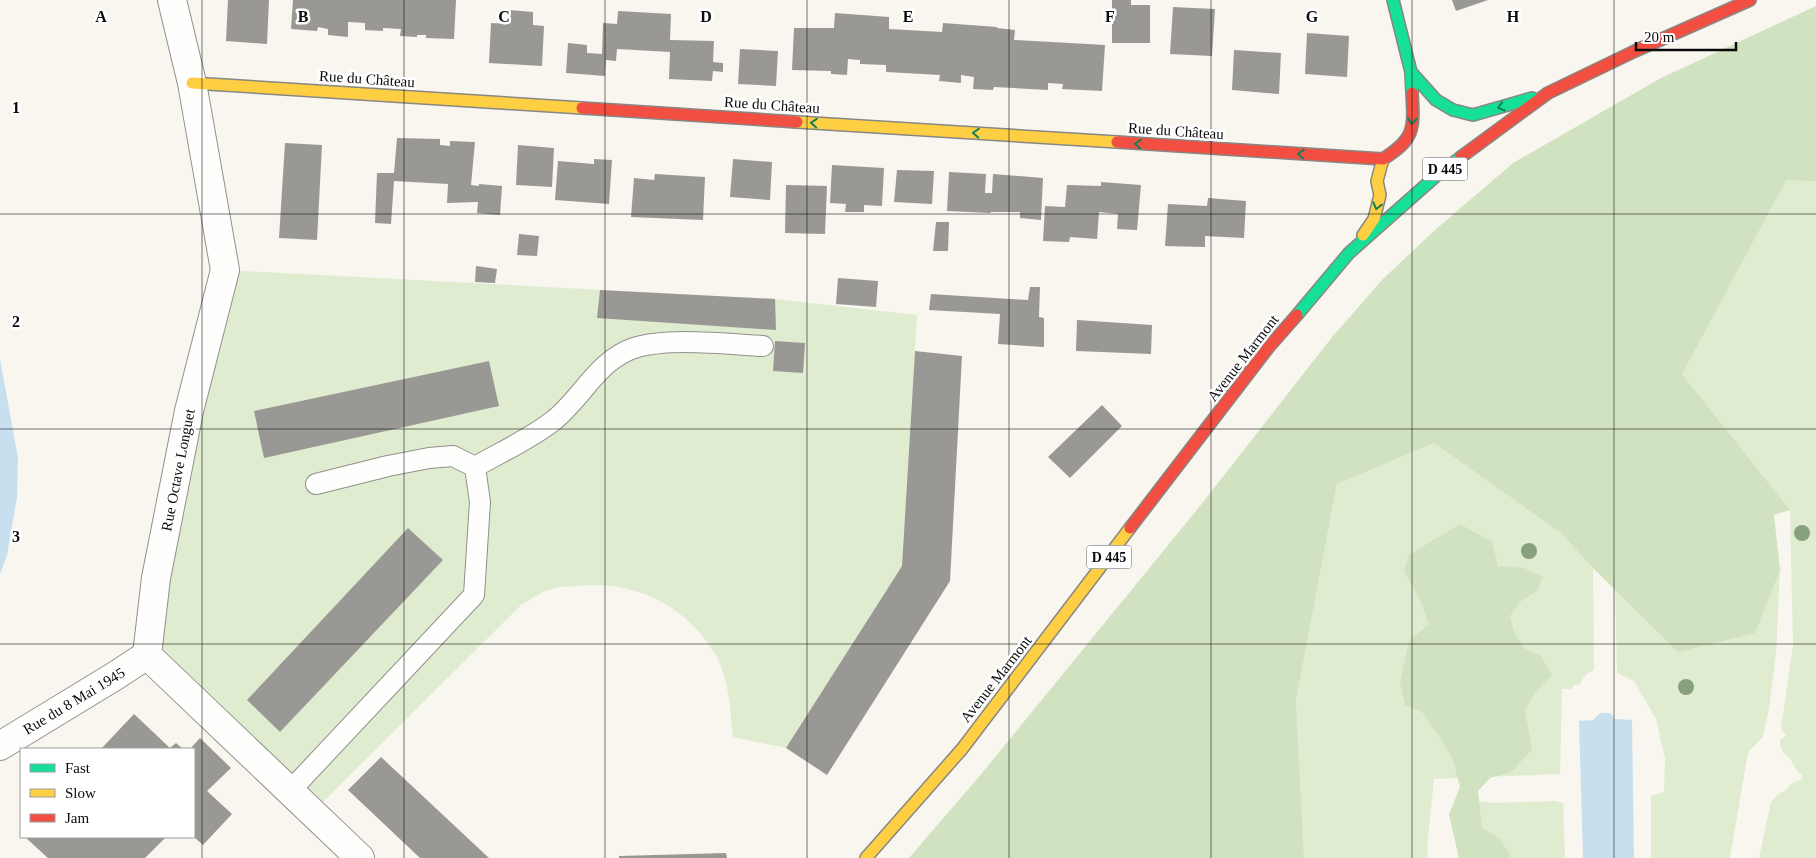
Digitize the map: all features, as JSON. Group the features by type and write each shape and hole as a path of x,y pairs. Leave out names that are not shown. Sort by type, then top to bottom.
{"main road":[{"path":"1349,253 1374,219 1380,195 1377,181 1383,159 1399,149 1410,136 1413,113 1411,72 1393,0"},
{"name":"Avenue Marmont","path":"866,858 962,749 1268,348 1349,253 1436,176 1548,93 1635,51 1750,0"},
{"path":"1411,72 1436,100 1453,110 1473,114 1548,93"},
{"name":"Rue du Château","path":"192,83 1383,159"}],"street":[{"name":"Rue Octave Longuet","path":"147,655 156,578 187,420 225,270 192,83 172,0"},
{"name":"Rue du 8 Mai 1945","path":"0,746 147,655"},
{"path":"147,655 360,858"}],"lane":[{"path":"475,467 529,437 554,420 576,399 607,363 634,348 668,342 763,346"},
{"path":"316,484 388,466 437,457 453,456 475,467"},
{"path":"290,791 474,595 480,502 475,467"}],"green space":[{"path":"1816,6 1816,181 1786,180 1682,374 1790,510 1774,515 1780,570 1755,633 1678,652 1593,568 1561,533 1434,443 1337,484 1296,700 1304,858 909,858 983,772 1200,506 1333,336 1383,279 1435,230 1513,163 1661,78"},
{"path":"1816,157 1816,858 1759,858 1771,802 1791,784 1802,779 1802,775 1782,751 1780,745 1780,740 1786,736 1781,728 1793,645 1790,510 1682,374 1702,189"},
{"path":"225,270 775,299 917,315 902,566 786,748 733,737 726,682 719,662 702,635 672,608 637,592 618,587 598,585 557,587 543,592 521,605 312,813 147,655"},
{"path":"1434,443 1561,533 1593,568 1594,670 1586,674 1579,685 1574,685 1572,689 1562,689 1560,774 1434,779 1427,858 1304,858 1296,700 1337,484"},
{"path":"1460,524 1492,542 1498,566 1524,568 1543,577 1537,591 1521,601 1510,616 1514,632 1524,648 1541,656 1552,675 1535,692 1525,711 1532,750 1511,772 1490,778 1478,791 1482,828 1499,838 1511,856 1509,858 1459,858 1449,814 1460,787 1453,760 1422,712 1405,705 1400,683 1409,641 1429,624 1420,600 1404,571 1409,555"},
{"path":"1780,570 1776,653 1769,708 1763,737 1748,752 1730,858 1651,858 1651,796 1664,792 1665,758 1656,719 1634,681 1617,673 1615,584 1680,581"},
{"path":"1468,800 1494,803 1555,801 1563,803 1565,858 1459,858 1449,814"}],"water":[{"path":"0,359 18,458 17,497 7,555 0,574"},
{"path":"1600,713 1610,713 1615,719 1632,720 1634,858 1583,858 1579,721 1593,720"}],"building":[{"path":"228,0 269,0 267,44 226,41"},
{"path":"293,0 456,0 454,39 426,38 426,35 417,35 417,37 400,36 401,29 365,30 365,23 348,22 348,37 328,35 328,29 318,27 317,31 291,29"},
{"path":"1112,0 1131,0 1131,5 1150,5 1150,43 1112,43"},
{"path":"1452,0 1488,0 1456,11"},
{"path":"1173,7 1215,9 1212,56 1170,54"},
{"path":"509,10 533,12 533,25 544,26 542,66 489,63 491,23 509,24"},
{"path":"618,11 671,14 670,40 714,41 713,62 723,63 723,72 713,71 712,81 669,79 670,52 617,49 616,61 606,60 605,76 566,73 568,43 587,45 587,53 602,54 603,23 617,24"},
{"path":"835,13 889,17 889,29 942,32 943,23 997,27 1015,30 1014,40 1105,45 1102,91 1062,89 1063,84 1048,83 1048,90 994,87 993,90 973,89 974,77 961,75 961,83 939,81 940,75 886,72 886,65 860,64 860,60 848,59 847,75 831,74 831,71 792,70 794,28 834,28"},
{"path":"1307,33 1349,36 1347,77 1305,74"},
{"path":"740,49 778,51 776,86 738,84"},
{"path":"1234,50 1281,53 1279,94 1232,90"},
{"path":"397,138 440,139 440,145 450,146 450,141 475,142 471,185 502,186 500,215 477,213 478,202 447,203 448,184 394,181 391,224 375,223 377,173 394,173"},
{"path":"285,143 322,145 317,240 279,238"},
{"path":"518,145 554,148 552,187 516,185"},
{"path":"594,159 612,160 609,204 555,200 558,161 594,164"},
{"path":"733,159 772,162 770,200 730,197"},
{"path":"832,165 884,168 882,206 864,205 864,212 845,212 846,204 830,203"},
{"path":"897,170 934,171 932,204 894,202"},
{"path":"949,172 986,174 985,193 992,193 993,174 1043,178 1041,220 1020,218 1020,212 947,211"},
{"path":"655,174 705,177 703,220 631,217 634,178 654,180"},
{"path":"1101,182 1141,185 1137,230 1117,229 1118,214 1099,212 1097,239 1070,237 1069,242 1043,241 1045,206 1065,207 1067,185 1101,186"},
{"path":"786,185 827,186 825,234 785,233"},
{"path":"1208,198 1246,201 1244,238 1205,236 1205,247 1165,246 1168,204 1207,206"},
{"path":"936,222 949,222 948,251 933,251"},
{"path":"519,234 539,236 537,256 517,255"},
{"path":"476,266 497,269 495,283 475,282"},
{"path":"838,278 878,281 876,307 836,304"},
{"path":"1030,287 1040,287 1039,317 1044,318 1044,347 998,344 1000,314 929,310 931,294 1028,300"},
{"path":"600,290 775,299 776,330 597,318"},
{"path":"1077,320 1152,325 1151,354 1076,351"},
{"path":"775,341 805,343 803,373 773,371"},
{"path":"915,351 962,356 950,581 827,775 786,748 902,566"},
{"path":"489,361 499,406 264,458 254,411"},
{"path":"1102,405 1122,426 1070,478 1048,457"},
{"path":"408,528 443,560 280,732 247,700"},
{"path":"134,714 170,748 102,748"},
{"path":"200,738 231,768 207,791 232,814 203,845 195,838 195,748 191,748"},
{"path":"176,743 182,748 170,748"},
{"path":"381,757 489,858 420,858 348,790"},
{"path":"26,838 165,838 145,858 48,858"},
{"path":"726,853 727,858 619,858 619,856"}],"traffic: fast":[{"path":"1393,0 1411,72 1412,93"},
{"path":"1411,72 1436,100 1453,110 1473,115 1532,98"},
{"path":"1297,315 1349,253 1436,176 1461,157"}],"traffic: slow":[{"path":"192,83 582,108"},
{"path":"797,122 1117,142"},
{"path":"1363,235 1374,219 1380,195 1377,181 1383,159"},
{"path":"866,858 962,749 1130,528"}],"traffic: jam":[{"path":"1461,157 1548,93 1635,51 1750,0"},
{"path":"1117,142 1383,159 1394,152 1407,139 1413,116 1412,93"},
{"path":"582,108 797,122"},
{"path":"1130,528 1268,348 1297,315"}]}
